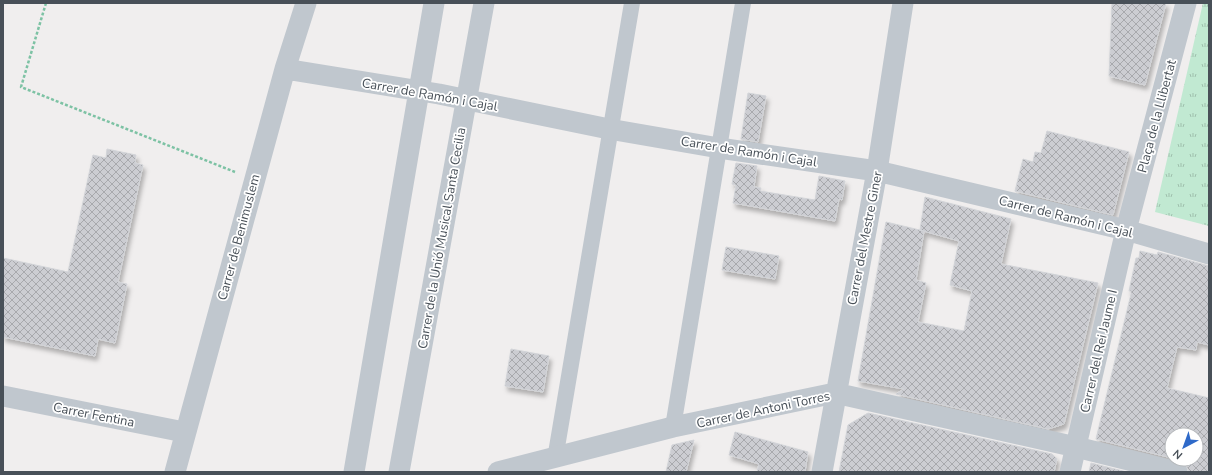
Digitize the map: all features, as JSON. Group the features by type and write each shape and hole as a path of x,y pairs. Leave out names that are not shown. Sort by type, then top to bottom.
{"street":[{"name":"Carrer de Benimuslem","path":"179,471 184,432 285,69 306,3"},
{"path":"354,472 434,3"},
{"name":"Carrer de la Unió Musical Santa Cecilia","path":"399,472 484,3"},
{"path":"555,459 632,3"},
{"path":"673,427 743,3"},
{"name":"Carrer del Mestre Giner","path":"822,472 835,393 877,171 903,3"},
{"name":"Plaça de la Llibertat","path":"1126,230 1186,3"},
{"name":"Carrer de Ramón i Cajal","path":"285,69 466,100 610,129 719,148 877,171 1126,230 1209,254"},
{"name":"Carrer del Rei Jaume I","path":"1070,472 1126,230"},
{"name":"Carrer de Antoni Torres","path":"498,472 555,459 673,427 835,393 1076,447 1178,472"},
{"name":"Carrer Fentina","path":"3,396 184,432"}],"path":[{"path":"46,3 21,87 254,180"}],"green space":[{"path":"1203,3 1209,3 1209,226 1155,212"}],"building":[{"path":"1112,3 1166,3 1145,85 1109,76"},
{"path":"748,93 766,96 758,142 741,139"},
{"path":"1047,131 1129,152 1113,215 1015,191 1023,159 1033,162 1035,152 1041,153"},
{"path":"107,149 136,155 135,163 143,165 118,282 127,284 115,343 98,339 95,356 3,337 3,258 68,272 93,155 106,158"},
{"path":"736,163 757,166 754,187 761,188 760,191 815,200 819,176 845,181 842,200 839,199 835,221 733,203 736,185 732,184"},
{"path":"925,197 1011,219 1001,264 1098,283 1064,424 1048,429 896,394 904,389 858,381 886,222 920,230","holes":["924,231 959,241 950,285 972,291 964,331 918,322 926,283 916,280"]},
{"path":"726,247 779,256 775,279 722,270"},
{"path":"1140,251 1157,255 1158,252 1209,266 1209,345 1197,342 1196,350 1177,347 1167,388 1209,398 1209,472 1189,472 1187,467 1204,467 1204,427 1164,427 1164,456 1096,439 1131,294 1131,291 1129,291 1136,258 1139,258"},
{"path":"511,349 549,356 543,392 505,386"},
{"path":"868,413 1052,454 1057,459 1054,472 839,472 848,425"},
{"path":"735,432 808,452 805,472 757,472 759,464 729,455"},
{"path":"694,440 686,472 666,472 672,445"},
{"path":"1091,463 1127,472 1089,472"}]}
